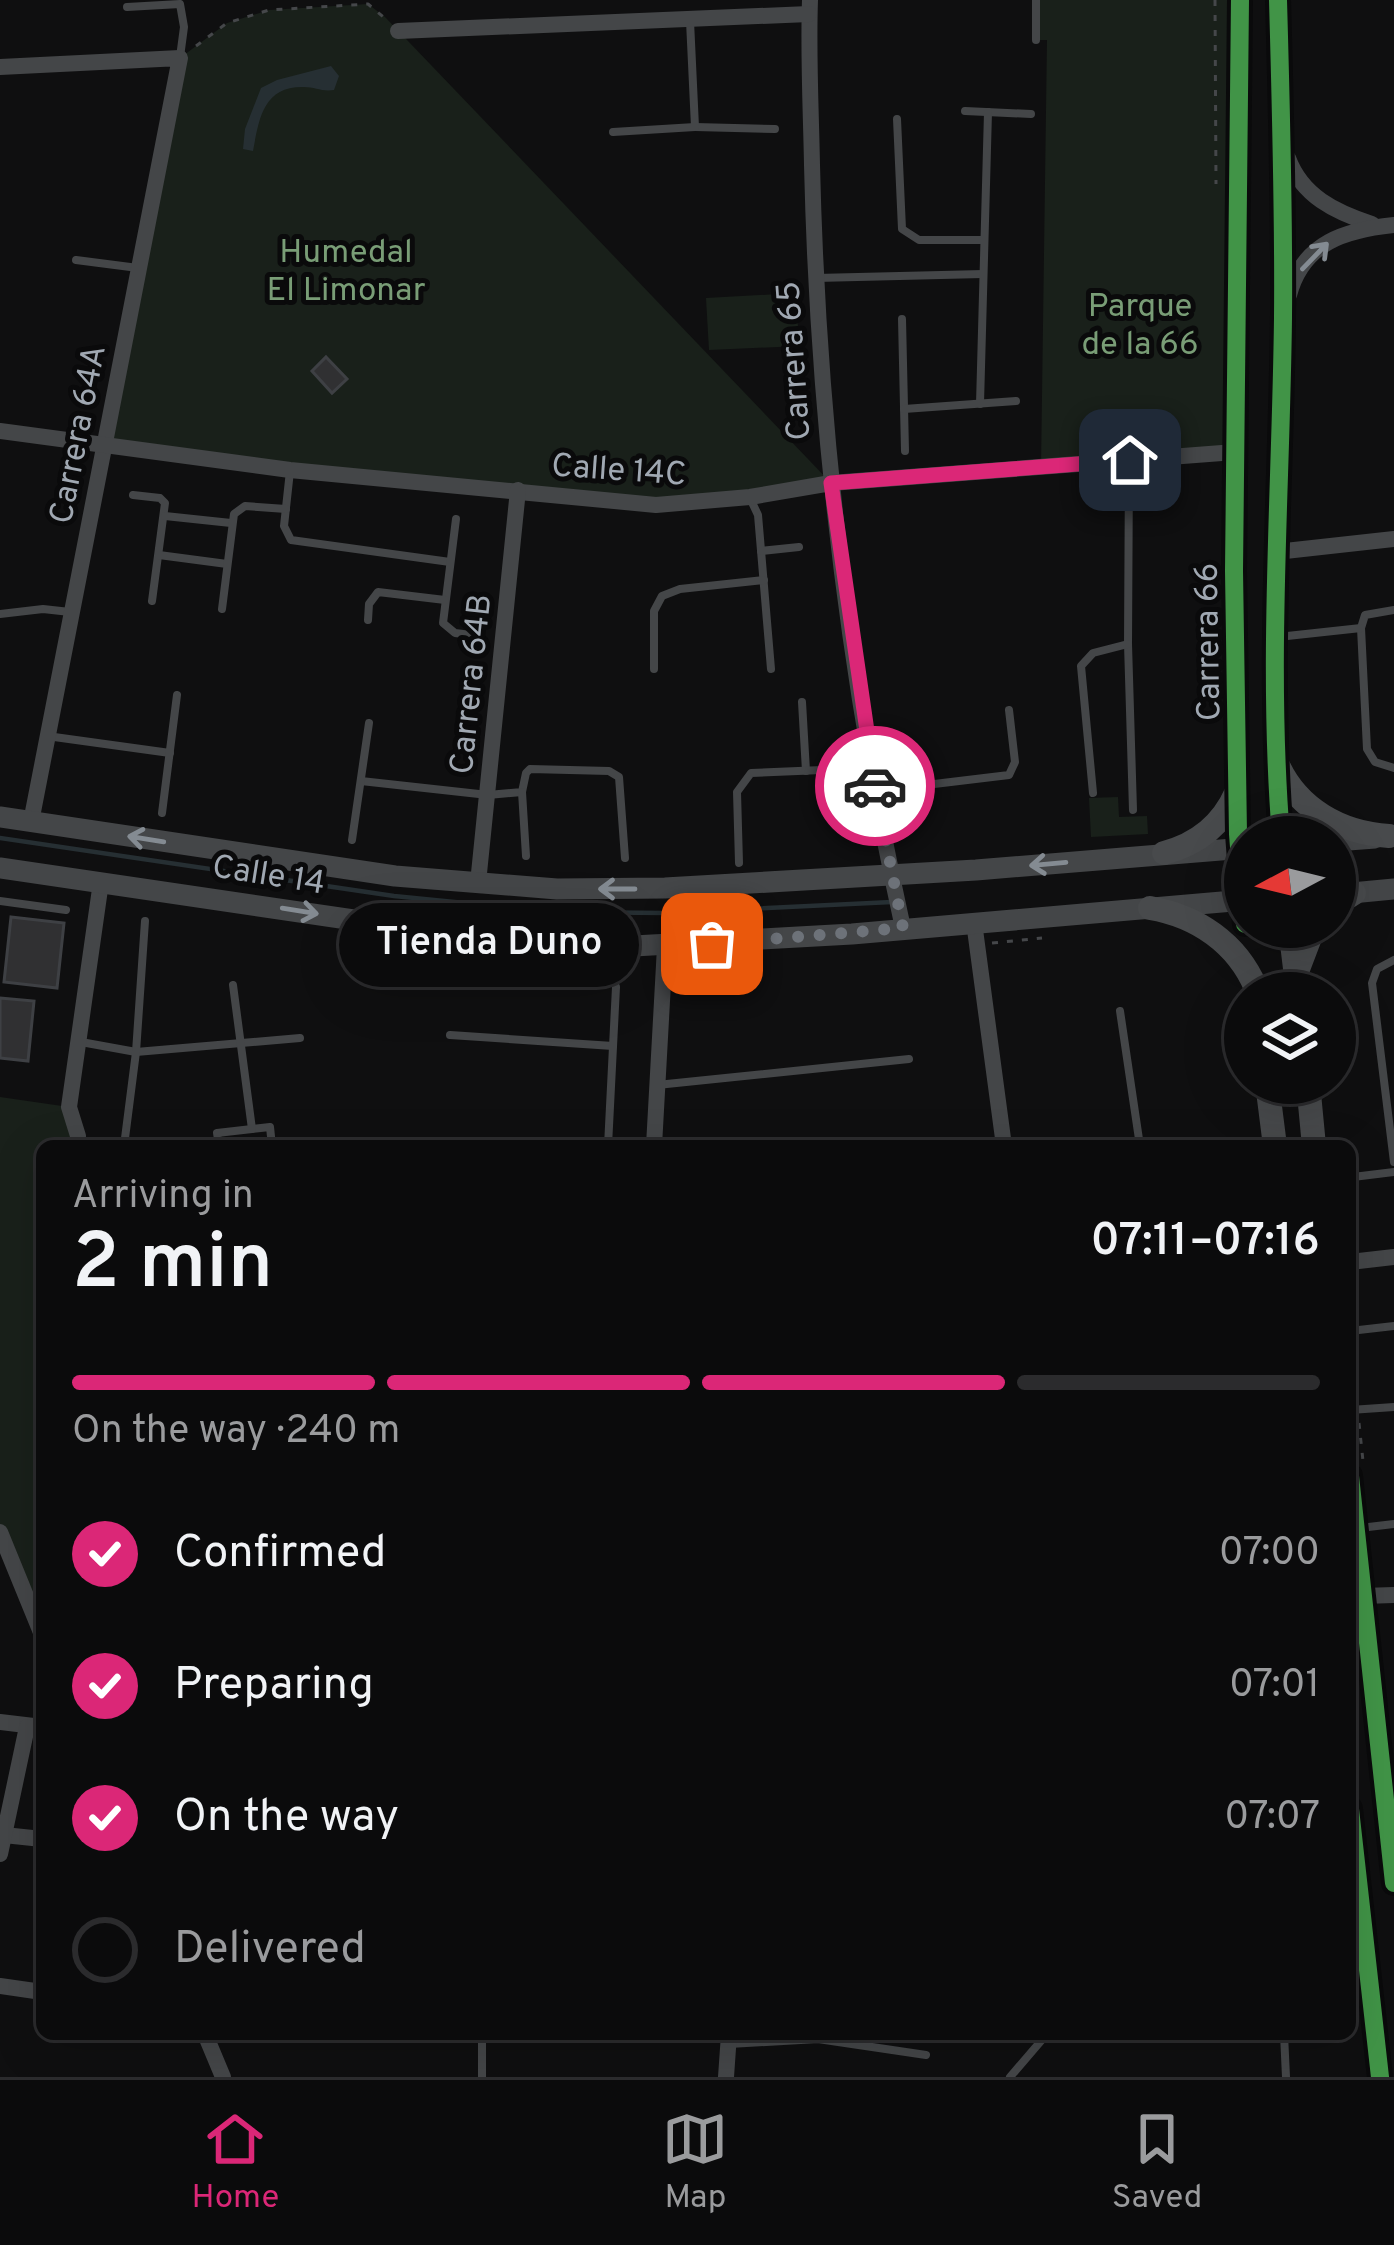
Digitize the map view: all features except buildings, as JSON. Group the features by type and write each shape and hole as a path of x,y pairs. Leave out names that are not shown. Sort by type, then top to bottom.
{"main road":[{"name":"Carrera 66","path":"1240,0 1235,452 1240,816"},
{"name":"Carrera 66","path":"1278,0 1283,319 1276,552 1279,816"},
{"path":"1276,759 1294,791 1322,815 1354,831 1392,836"},
{"path":"1164,853 1191,844 1214,826 1238,784"},
{"path":"1150,908 1186,917 1219,937 1244,972"},
{"path":"1270,1104 1274,1140"},
{"path":"1309,1104 1311,1140"},
{"path":"1356,1528 1394,1883"},
{"path":"1356,1847 1392,1843"},
{"path":"1356,1897 1380,2077"}],"street":[{"path":"398,31 690,21 809,7"},
{"name":"Carrera 65","path":"809,7 815,278 831,483 871,767 903,928"},
{"path":"0,67 180,58"},
{"name":"Carrera 64A","path":"31,822 180,58"},
{"path":"1282,142 1294,173 1316,199 1345,216 1386,226"},
{"path":"1283,319 1292,283 1313,253 1342,232 1386,226"},
{"name":"Calle 14C","path":"0,431 290,470 656,506 831,483 1235,452"},
{"name":"Carrera 64B","path":"478,883 518,490"},
{"path":"1276,552 1394,539"},
{"name":"Calle 14","path":"0,818 395,877 556,889 665,888 976,870 1224,849"},
{"path":"1356,840 1392,836"},
{"name":"Calle 14","path":"0,868 470,937 598,948 903,928 976,933 1150,908 1224,912"},
{"path":"89,1140 69,1107 101,882"},
{"path":"1356,895 1394,889"},
{"path":"976,933 1003,1140"},
{"path":"654,1140 665,947"},
{"path":"1356,1261 1394,1257"},
{"path":"0,1532 8,1570 36,1624"},
{"path":"1363,1596 1394,1595"},
{"path":"0,1722 35,1727 2,1845 36,1840"},
{"path":"0,1985 36,1992"},
{"path":"208,2040 223,2077"},
{"path":"726,2077 728,2040"}],"lane":[{"path":"1036,0 1036,40"},
{"path":"127,7 179,4 184,27 180,58"},
{"path":"690,21 695,127"},
{"path":"965,111 1031,114"},
{"path":"980,404 988,112"},
{"path":"897,119 902,229 919,240 984,240"},
{"path":"613,132 775,129"},
{"path":"76,260 139,268"},
{"path":"815,278 983,274"},
{"path":"902,319 905,451"},
{"path":"904,409 1016,401"},
{"path":"1130,460 1133,810"},
{"path":"290,470 285,532 296,542 450,562"},
{"path":"133,495 162,499 165,516 152,601"},
{"path":"750,497 758,515 771,669"},
{"path":"222,609 234,514 245,506 286,509"},
{"path":"165,516 231,524"},
{"path":"456,519 442,618 446,628 479,635"},
{"path":"761,550 799,547"},
{"path":"159,555 227,564"},
{"path":"654,669 654,611 662,596 680,589 764,580"},
{"path":"368,620 369,604 378,592 445,600"},
{"path":"0,614 43,609 72,612"},
{"path":"1394,610 1366,615 1360,628 1367,749 1375,762 1394,768"},
{"path":"1276,637 1360,628"},
{"path":"1094,793 1081,667 1093,653 1128,644"},
{"path":"163,813 177,695"},
{"path":"802,702 806,771"},
{"path":"876,791 1009,775 1015,762 1009,710"},
{"path":"352,840 369,723"},
{"path":"47,736 170,753"},
{"path":"739,863 740,784 758,771 871,767"},
{"path":"526,856 522,792 530,769 610,771 619,777 625,858"},
{"path":"361,781 488,795 522,792"},
{"path":"0,902 65,910"},
{"path":"125,1140 145,922"},
{"path":"1394,960 1377,969 1372,982 1394,1162"},
{"path":"233,985 252,1129"},
{"path":"608,1140 616,987"},
{"path":"1120,1011 1139,1140"},
{"path":"450,1035 613,1046"},
{"path":"80,1042 136,1052 300,1038"},
{"path":"656,1085 909,1059"},
{"path":"218,1140 217,1133 270,1127 271,1140"},
{"path":"1356,1177 1394,1172"},
{"path":"1356,1330 1394,1327"},
{"path":"1356,1410 1394,1407"},
{"path":"1356,1528 1394,1524"},
{"path":"482,2040 482,2077"},
{"path":"825,2040 926,2055"},
{"path":"1010,2077 1042,2040"},
{"path":"1284,2040 1286,2077"}],"path":[{"path":"180,58 227,23 269,10 368,4 398,31"},
{"path":"598,898 598,930"},
{"path":"976,933 1042,938"}],"green space":[{"name":"Parque de la 66","path":"1036,0 1240,0 1235,452 1041,467 1047,40 1036,40"},
{"name":"Humedal El Limonar","path":"368,4 831,483 701,503 105,445 180,58 227,23 269,10"},
{"path":"796,293 799,346 709,350 706,298"},
{"path":"1118,797 1119,817 1147,816 1148,834 1091,837 1089,798"},
{"path":"0,1097 69,1107 78,1136 95,1140 36,1140 36,1620 0,1532"}],"shaded area":[{"path":"331,66 339,76 334,90 304,87 280,92 265,107 253,151 243,149 245,129 261,88"}],"waterway":[{"path":"0,838 394,896 554,912 665,913 892,902"}],"cycle path":[{"path":"1238,816 1234,571 1240,0"},
{"path":"1278,0 1283,278 1275,707 1280,816"},
{"path":"1356,1532 1394,1883"},
{"path":"1356,1863 1380,2077"}],"way so far":[{"path":"712,944 903,928 875,786"}],"place":[{"name":"Tienda Duno","path":"712,944"}],"route":[{"path":"875,786 831,483 1130,460"}]}
